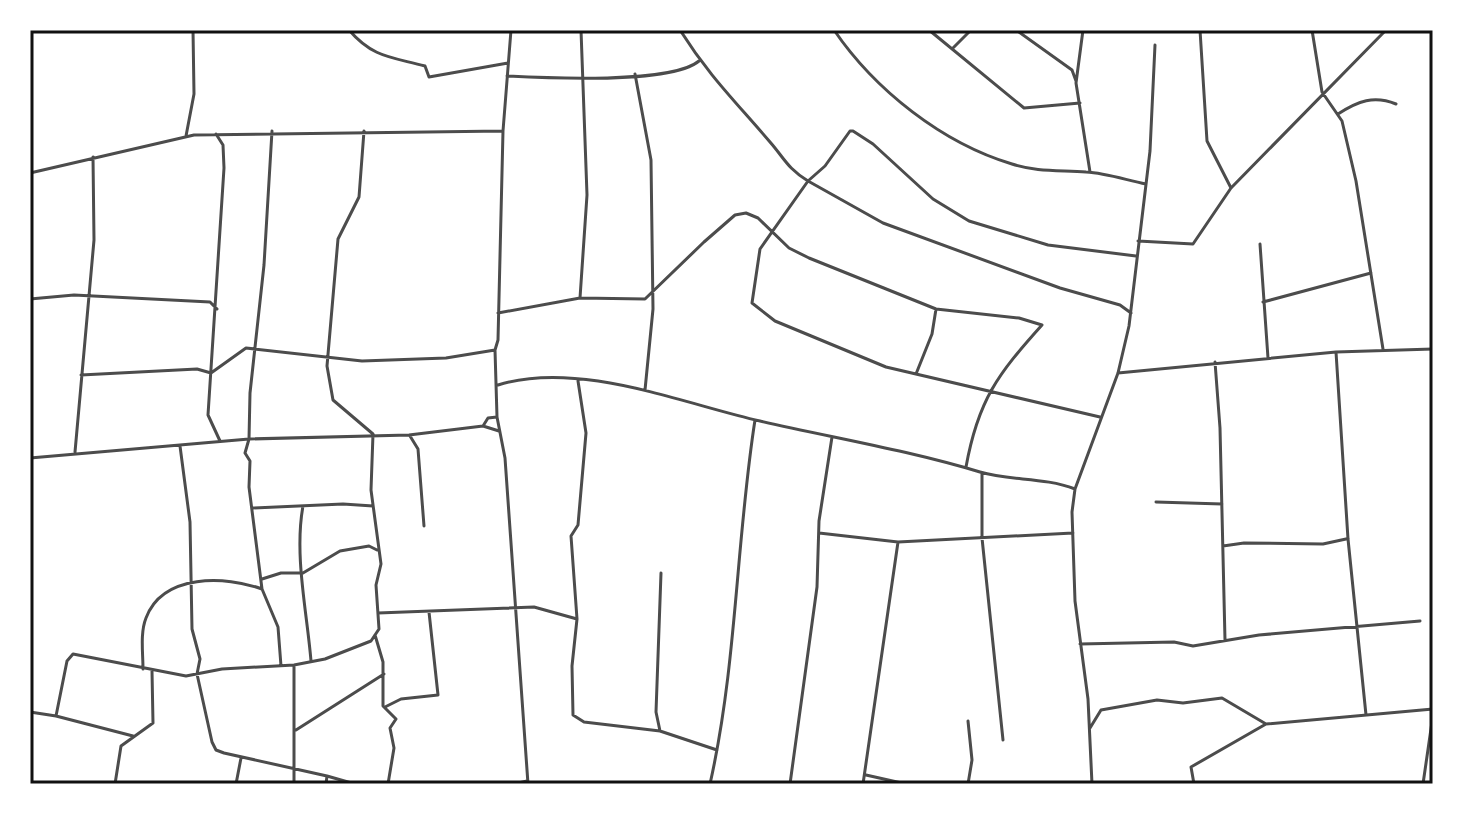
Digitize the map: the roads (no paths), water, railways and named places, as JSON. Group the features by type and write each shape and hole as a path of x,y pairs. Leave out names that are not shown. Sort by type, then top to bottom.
{"street":[{"path":"186,136 194,94 193,30"},
{"path":"349,30 371,50 391,60 425,66 429,77 508,63"},
{"path":"511,30 503,131 495,350 497,417 528,783 514,784"},
{"path":"580,298 587,195 581,30"},
{"path":"680,30 699,61 733,104 771,143 779,158 808,181 883,223 1060,288 1120,305 1131,313"},
{"path":"834,30 849,52 887,91 964,145 1034,169 1090,172 1146,184"},
{"path":"929,30 1024,108 1080,103"},
{"path":"952,49 971,30"},
{"path":"1016,30 1072,70 1090,172"},
{"path":"1076,83 1083,30"},
{"path":"1200,30 1207,141 1231,188"},
{"path":"1312,30 1322,92 1338,114 1356,181 1383,349"},
{"path":"1138,241 1193,244 1231,188 1386,30"},
{"path":"1092,784 1090,728 1075,601 1075,489 1118,373 1131,313 1146,184 1155,45"},
{"path":"507,76 582,78 635,74 681,69 699,61"},
{"path":"635,74 651,160 653,294 645,390"},
{"path":"1338,114 1370,98 1381,98 1396,104"},
{"path":"30,173 186,136 272,131 503,131"},
{"path":"272,131 264,265 254,351 249,439 245,453 250,461 262,589 278,627 281,666"},
{"path":"364,131 359,197 338,239 326,356 330,395 373,434 373,506 379,552 375,635 384,674 385,707 396,719 390,728 394,748 388,784"},
{"path":"1100,417 916,374 842,350 755,308 752,295 759,254 808,181 825,166 843,139 853,131 873,144 933,199 969,221 1048,245 1136,256"},
{"path":"216,134 224,152 209,419 220,441"},
{"path":"75,454 94,240 93,157"},
{"path":"498,313 580,298 639,299 653,294 681,263 735,215 746,213 758,218 789,248 823,265 936,309 1026,319 1042,325 989,389 974,426 966,467"},
{"path":"1260,244 1268,358"},
{"path":"1263,302 1371,273"},
{"path":"30,299 74,295 87,299 210,302 217,309"},
{"path":"916,374 932,334 936,309"},
{"path":"211,373 242,348 400,360 495,350"},
{"path":"1118,373 1336,352 1433,349"},
{"path":"1336,352 1355,629 1366,715"},
{"path":"1215,362 1225,640"},
{"path":"81,375 197,369 211,373"},
{"path":"498,385 520,378 578,381 645,390 755,420 904,449 982,473 1046,481 1075,489"},
{"path":"578,381 586,433 578,525 571,536 577,619 572,666 573,715 584,722 660,731 717,750"},
{"path":"483,426 488,418 497,417"},
{"path":"710,784 733,641 743,495 755,420"},
{"path":"30,458 249,439 409,435 483,426 500,431"},
{"path":"409,435 418,449 424,526"},
{"path":"790,784 817,587 819,533 832,437"},
{"path":"180,446 190,522 192,629 200,659 197,674 216,750 355,784"},
{"path":"982,473 982,538 1003,740"},
{"path":"1156,502 1222,504"},
{"path":"303,506 300,521 311,662"},
{"path":"253,508 373,506"},
{"path":"819,533 898,542 1073,533"},
{"path":"1223,546 1244,543 1323,544 1348,539"},
{"path":"863,784 898,542"},
{"path":"262,579 281,573 303,573 340,551 369,546 379,552"},
{"path":"660,731 656,712 661,573"},
{"path":"143,669 143,628 147,616 160,599 200,579 238,580 262,589"},
{"path":"378,613 534,607 577,619"},
{"path":"385,707 401,699 438,695 429,612"},
{"path":"1080,644 1174,642 1184,646 1420,621"},
{"path":"56,716 67,661 73,654 176,676 311,662 361,647 375,635"},
{"path":"294,665 294,784"},
{"path":"115,784 121,746 153,723 152,671"},
{"path":"296,730 384,674"},
{"path":"1090,728 1101,710 1157,700 1183,703 1222,698 1266,724"},
{"path":"1194,784 1191,767 1266,724 1433,709"},
{"path":"30,712 135,736"},
{"path":"1423,784 1433,715"},
{"path":"968,721 972,760 968,784"},
{"path":"236,784 241,758"},
{"path":"866,775 906,784"},
{"path":"326,784 327,776"}]}
